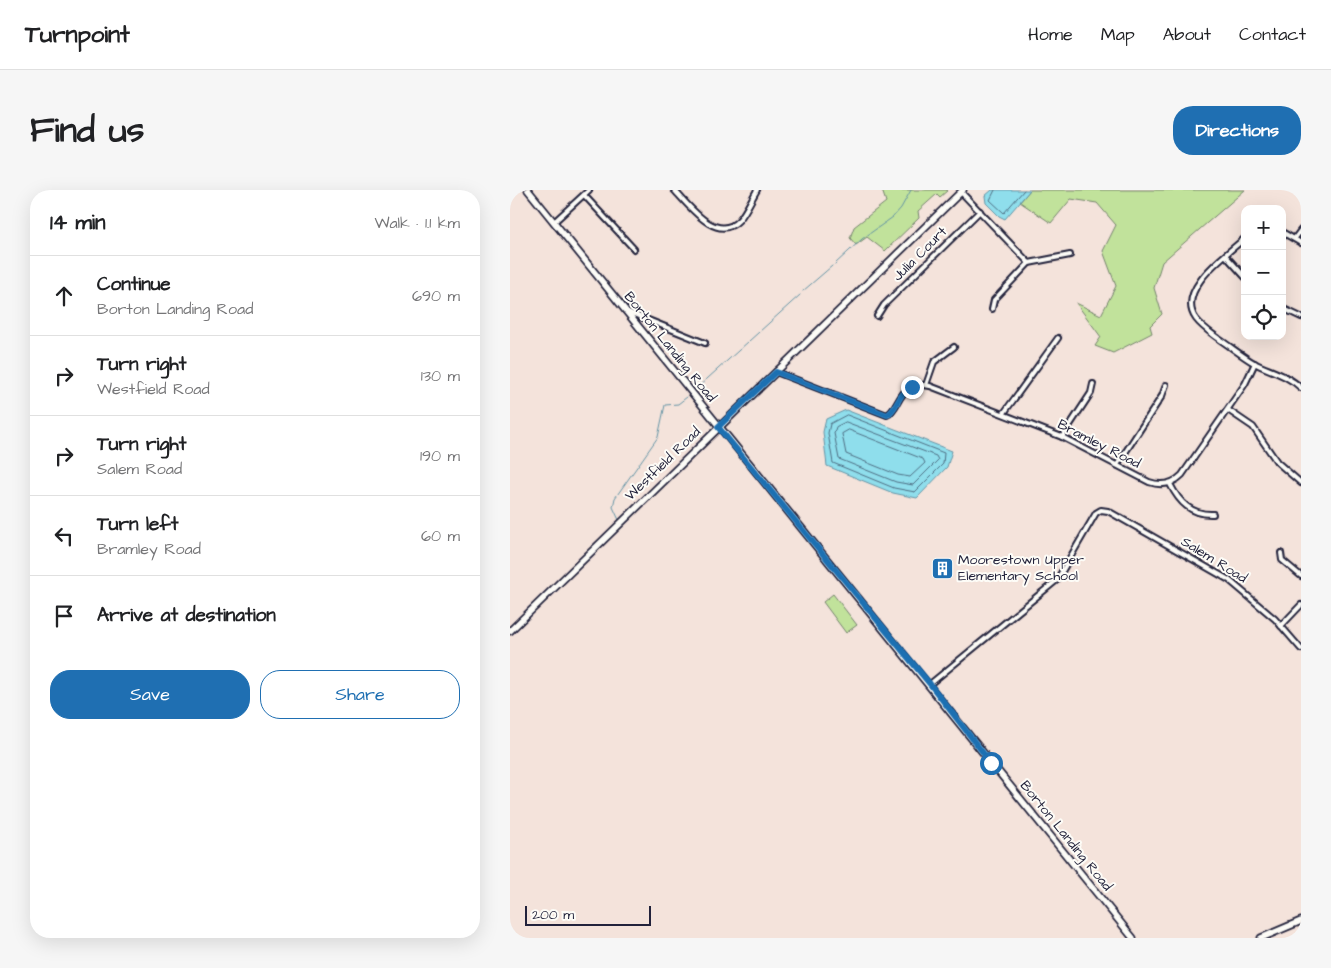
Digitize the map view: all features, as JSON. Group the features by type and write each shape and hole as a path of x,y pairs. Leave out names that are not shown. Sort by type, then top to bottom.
{"street":[{"name":"Borton Landing Road","path":"528,190 718,427 930,684 1006,782 1133,938"},
{"path":"554,222 589,190"},
{"path":"674,190 704,220 711,225 721,228 730,226 738,221 756,190"},
{"path":"962,191 1029,263"},
{"name":"Westfield Road","path":"510,631 962,191"},
{"path":"584,195 634,249"},
{"name":"Julia Court","path":"878,316 884,305 980,211"},
{"path":"1295,238 1301,230"},
{"path":"1286,234 1301,243"},
{"path":"1241,242 1198,283 1192,296 1191,308 1196,320 1203,327 1255,363 1291,379 1301,388"},
{"path":"992,309 994,300 1029,263 1070,254"},
{"path":"1226,256 1241,273"},
{"path":"1286,310 1301,316"},
{"path":"626,311 705,343"},
{"path":"1004,413 1058,338"},
{"path":"776,372 885,414 890,414 904,392 915,386 926,385 934,362 954,347"},
{"path":"1213,514 1203,514 1183,504 1177,498 1170,484 1182,475 1228,410 1245,384 1255,363"},
{"path":"1062,437 1091,393 1093,384"},
{"name":"Bramley Road","path":"926,385 1004,413 1062,437 1149,482 1159,485 1170,484"},
{"path":"1117,465 1162,396 1166,385"},
{"path":"1228,410 1253,427 1276,462 1301,483"},
{"name":"Salem Road","path":"930,684 1057,580 1096,513 1102,510 1229,580 1258,602 1301,649"},
{"path":"1281,553 1282,560 1301,576"},
{"path":"1281,626 1301,606"},
{"path":"1261,938 1301,921"}],"green space":[{"path":"882,190 948,190 940,197 937,194 918,211 919,218 885,251 867,237 856,245 850,238 854,227 886,202"},
{"path":"1030,190 1245,190 1162,262 1154,288 1162,314 1150,326 1152,333 1113,353 1095,346 1101,337 1076,303 1101,315 1116,286 1103,251 1116,225 1097,203 1071,199 1051,223 1020,202"},
{"path":"833,594 857,625 846,633 823,602"}],"water":[{"path":"992,190 1030,190 1005,219 999,216 986,203 985,196"},
{"path":"846,410 952,451 947,467 917,498 893,493 827,466 823,432 826,419"}],"waterway":[{"path":"835,264 862,239 893,217 901,208 911,190"},
{"path":"803,291 832,266"},
{"path":"697,388 800,295"},
{"path":"619,520 613,507 615,498 658,437 665,405 678,404 687,397"}],"place":[{"name":"Moorestown Upper Elementary School","path":"942,568"}],"route":[{"path":"912,387 898,397 892,411 887,415 776,372 718,427 930,684 991,763"}]}
